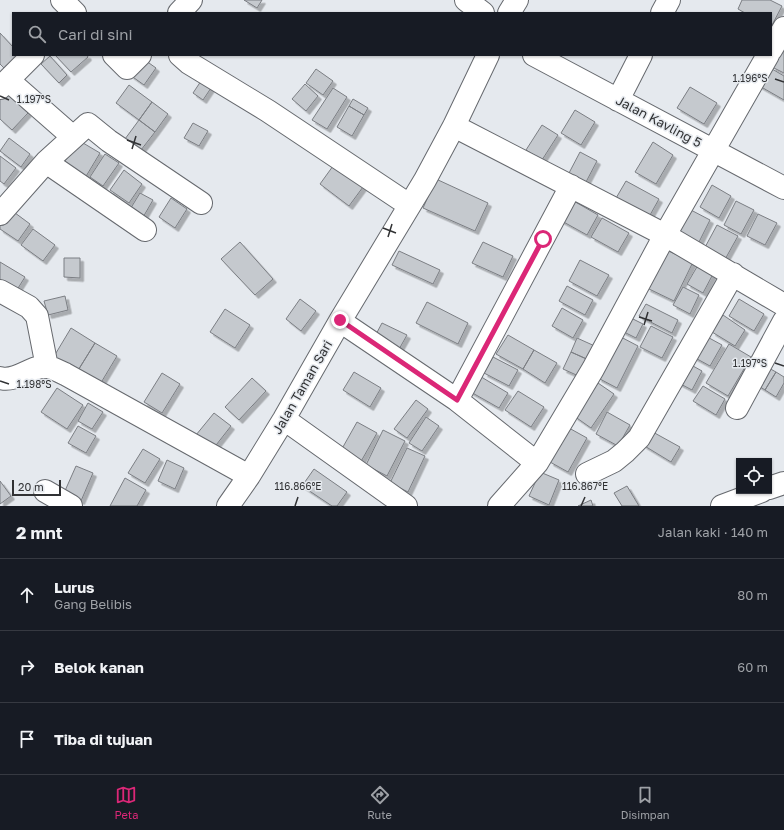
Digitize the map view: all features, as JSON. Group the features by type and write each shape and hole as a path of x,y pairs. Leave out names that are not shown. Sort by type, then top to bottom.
{"street":[{"path":"62,0 75,12"},
{"path":"77,12 88,0"},
{"path":"180,12 191,0"},
{"path":"466,0 482,12"},
{"path":"510,12 517,0"},
{"path":"663,12 669,0"},
{"path":"772,48 784,28"},
{"path":"32,56 4,84 73,137"},
{"path":"115,56 127,68 139,56"},
{"path":"181,56 189,63 268,111 410,205"},
{"name":"Jalan Taman Sari","path":"228,506 249,476 284,419 340,320 410,205 454,126 488,56"},
{"name":"Jalan Kavling 5","path":"536,56 784,188"},
{"path":"618,100 640,56"},
{"path":"498,506 537,463 593,369 665,235 767,56"},
{"path":"0,214 46,162 88,124 201,203"},
{"path":"454,126 665,235 784,305"},
{"path":"46,162 145,230"},
{"path":"457,400 571,186"},
{"path":"587,474 614,461 639,438 733,274"},
{"path":"0,291 29,308 38,316 47,366"},
{"path":"340,320 457,400 537,463"},
{"path":"737,408 784,321"},
{"path":"0,378 4,379 21,375 36,368 47,366 65,374 249,476"},
{"path":"284,419 406,506"},
{"path":"772,487 784,482"},
{"path":"44,491 72,506"},
{"path":"722,506 754,494"}],"building":[{"path":"244,0 262,0 257,8"},
{"path":"742,0 770,0 782,6 772,25 772,12 743,12 738,9"},
{"path":"0,33 12,46 12,56 18,56 4,68 0,64"},
{"path":"782,49 784,50 784,73 772,67"},
{"path":"50,56 67,75 59,83 41,64"},
{"path":"56,56 88,56 88,57 71,72"},
{"path":"142,58 156,68 144,85 130,75"},
{"path":"767,66 784,76 784,100 756,84"},
{"path":"316,69 333,81 323,95 306,83"},
{"path":"201,81 211,88 203,100 193,93"},
{"path":"305,84 318,96 306,111 292,99"},
{"path":"129,85 152,102 139,120 116,103"},
{"path":"690,87 717,103 704,124 677,108"},
{"path":"333,88 347,97 327,129 312,120"},
{"path":"3,90 28,113 12,130 0,119 0,93"},
{"path":"353,99 368,108 364,115 349,106"},
{"path":"152,102 168,114 155,132 139,120"},
{"path":"349,106 364,115 352,136 337,127"},
{"path":"575,110 595,122 581,145 561,133"},
{"path":"139,120 155,132 141,150 125,139"},
{"path":"193,123 208,131 199,146 184,138"},
{"path":"542,125 558,135 542,160 526,150"},
{"path":"9,138 30,154 21,167 0,151"},
{"path":"78,140 100,153 85,178 63,164"},
{"path":"653,142 673,155 656,184 635,172"},
{"path":"580,152 597,161 586,182 569,173"},
{"path":"105,154 119,163 103,186 90,177"},
{"path":"0,156 16,168 4,184 0,181"},
{"path":"333,166 363,187 349,206 320,184"},
{"path":"124,170 142,184 129,203 110,190"},
{"path":"436,179 488,203 475,231 423,208"},
{"path":"626,181 659,199 645,224 612,205"},
{"path":"712,185 731,196 719,218 700,207"},
{"path":"140,193 153,200 142,219 129,211"},
{"path":"171,198 187,209 175,228 159,217"},
{"path":"572,200 598,215 587,235 560,220"},
{"path":"736,201 754,210 741,234 724,225"},
{"path":"7,207 30,224 18,241 0,229 0,218"},
{"path":"689,209 710,220 696,248 675,237"},
{"path":"758,214 777,223 765,245 747,236"},
{"path":"602,218 629,233 618,252 591,237"},
{"path":"717,225 738,236 723,263 703,251"},
{"path":"33,229 55,245 43,261 21,245"},
{"path":"240,242 273,279 255,295 221,259"},
{"path":"483,242 513,256 503,277 472,263"},
{"path":"666,250 693,262 674,301 647,288"},
{"path":"399,251 440,270 433,284 392,265"},
{"path":"64,258 80,258 80,278 64,277"},
{"path":"580,260 609,275 597,296 569,281"},
{"path":"0,262 25,277 15,293 0,284"},
{"path":"698,265 713,274 703,293 687,284"},
{"path":"567,286 593,300 585,315 559,301"},
{"path":"683,287 699,295 690,314 673,305"},
{"path":"65,296 68,310 48,315 44,301"},
{"path":"300,299 316,311 301,331 286,319"},
{"path":"739,299 764,314 754,331 729,316"},
{"path":"427,302 468,323 458,344 416,323"},
{"path":"646,304 678,320 672,333 639,316"},
{"path":"562,308 583,320 573,338 552,326"},
{"path":"225,309 250,325 235,348 210,332"},
{"path":"723,315 745,330 735,346 712,332"},
{"path":"629,317 643,324 636,338 622,331"},
{"path":"382,323 407,335 398,351 374,338"},
{"path":"651,326 673,337 662,358 640,347"},
{"path":"71,328 95,343 77,372 53,358"},
{"path":"700,333 722,345 710,366 688,354"},
{"path":"508,335 534,350 523,369 496,354"},
{"path":"619,336 638,346 617,388 598,378"},
{"path":"577,338 597,347 591,361 571,352"},
{"path":"95,343 117,356 99,386 77,372"},
{"path":"729,344 751,357 728,396 706,383"},
{"path":"534,350 557,363 545,383 523,369"},
{"path":"571,352 591,361 583,378 563,369"},
{"path":"493,357 518,370 509,386 484,373"},
{"path":"684,361 702,371 692,390 673,380"},
{"path":"765,366 776,372 765,390 754,383"},
{"path":"354,372 381,388 370,407 343,390"},
{"path":"776,372 784,377 784,383 776,397 765,390"},
{"path":"162,373 180,384 162,413 144,402"},
{"path":"478,375 508,393 499,408 469,391"},
{"path":"252,378 266,391 239,420 225,407"},
{"path":"598,383 614,394 591,428 574,416"},
{"path":"703,386 725,399 716,415 693,401"},
{"path":"57,388 83,405 67,429 41,412"},
{"path":"518,391 544,407 531,427 505,410"},
{"path":"416,400 428,409 407,438 394,429"},
{"path":"88,403 103,412 92,429 78,421"},
{"path":"607,412 630,425 618,446 596,434"},
{"path":"214,413 231,426 213,449 196,435"},
{"path":"426,417 439,426 422,451 409,443"},
{"path":"357,422 377,433 359,465 339,454"},
{"path":"78,426 96,436 86,453 68,443"},
{"path":"569,428 587,438 568,472 550,462"},
{"path":"383,430 405,441 387,476 366,465"},
{"path":"651,431 680,447 671,462 643,445"},
{"path":"407,448 425,456 408,492 390,483"},
{"path":"143,449 160,459 145,483 128,473"},
{"path":"167,460 184,468 175,489 158,481"},
{"path":"76,466 93,473 81,501 64,493"},
{"path":"314,469 347,492 337,506 332,506 302,486"},
{"path":"540,472 559,480 549,505 529,496"},
{"path":"125,478 146,490 137,506 110,506"},
{"path":"0,481 11,496 0,504"},
{"path":"627,486 639,506 622,506 614,493"},
{"path":"591,500 593,506 578,506"}],"route":[{"path":"340,320 457,400 543,239"}]}
